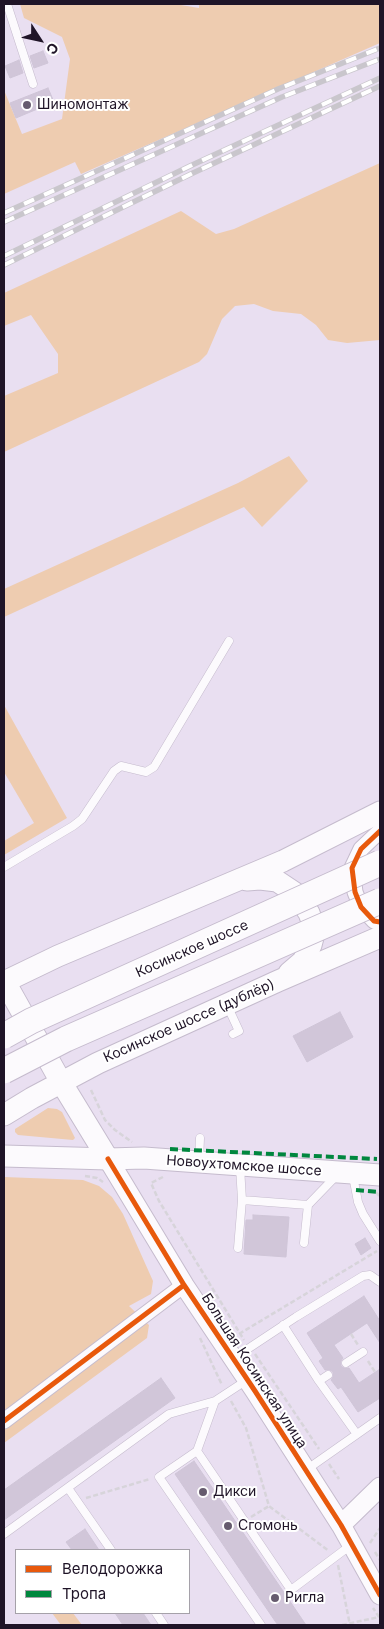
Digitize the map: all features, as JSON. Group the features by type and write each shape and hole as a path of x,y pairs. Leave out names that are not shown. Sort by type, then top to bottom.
{"highway":[{"name":"Косинское шоссе","path":"4,1036 31,1021 380,863"},
{"path":"4,1071 66,1039 380,901"}],"main road":[{"path":"108,1159 61,1082 4,981 58,956 283,861 380,812"},
{"path":"283,861 380,826"},
{"path":"238,881 260,879 277,881 295,893 309,912 315,930 311,945 303,960 278,981"},
{"name":"Косинское шоссе (дублёр)","path":"4,1115 98,1063 226,1004 380,938"},
{"name":"Новоухтомское шоссе","path":"4,1156 108,1159 144,1158 240,1165 346,1173 378,1184"}],"street":[{"path":"380,831 361,849 352,868 355,892 361,906 374,921 380,922"},
{"name":"Большая Косинская улица","path":"108,1159 184,1285 248,1380 341,1525 360,1543 380,1595"},
{"path":"4,1421 184,1285"},
{"path":"341,1525 380,1487"}],"lane":[{"path":"7,4 7,13 33,84"},
{"path":"4,867 82,819 114,771 121,766 146,772 154,767 229,641"},
{"path":"226,1004 239,1031 233,1034"},
{"path":"198,1162 200,1138"},
{"path":"238,1248 242,1200 240,1165"},
{"path":"304,1244 308,1205 346,1173 361,1208 380,1240"},
{"path":"242,1200 308,1205"},
{"path":"233,1359 363,1276 370,1275 380,1282"},
{"path":"284,1325 356,1434"},
{"path":"346,1363 363,1352"},
{"path":"319,1380 328,1375"},
{"path":"4,1534 169,1414 215,1401 248,1380"},
{"path":"215,1401 197,1451 159,1476 261,1625"},
{"path":"306,1470 380,1418"},
{"path":"197,1451 291,1590 336,1557 360,1543"},
{"path":"68,1488 111,1549"},
{"path":"157,1614 164,1625"}],"path":[{"path":"91,1090 106,1120 115,1130 136,1144"},
{"path":"83,1176 97,1178 109,1185"},
{"path":"150,1183 239,1334 340,1480"},
{"path":"378,1184 380,1197"},
{"path":"239,1334 380,1249"},
{"path":"197,1333 226,1393 246,1428 269,1506 336,1557 350,1624"},
{"path":"76,1500 159,1476"},
{"path":"245,1521 269,1506"},
{"path":"360,1543 380,1528"},
{"path":"342,1625 379,1616"}],"shaded area":[{"path":"20,4 175,4 199,8 199,4 380,4 380,43 81,174 75,162 4,194 4,90 22,134 62,119 70,59 62,37 24,18"},
{"path":"380,163 380,340 347,343 328,340 316,325 301,314 273,311 254,304 235,306 222,319 207,354 199,362 4,452 4,396 58,373 58,354 31,315 4,326 4,293 181,211 216,234 234,229"},
{"path":"289,456 308,481 262,527 244,507 4,617 4,589 238,483"},
{"path":"4,705 67,818 4,855 4,841 34,823 4,772"},
{"path":"48,1108 57,1109 62,1112 75,1138 73,1140 18,1135 15,1132 15,1129"},
{"path":"4,1177 83,1180 99,1186 112,1197 123,1214 153,1281 151,1294 129,1306 149,1325 147,1338 4,1443"},
{"path":"53,1614 74,1614 82,1625 61,1625"}],"building":[{"path":"43,51 48,63 34,68 30,56"},
{"path":"19,60 23,73 10,78 5,66"},
{"path":"48,88 54,102 16,118 10,103"},
{"path":"340,1012 353,1037 307,1062 293,1036"},
{"path":"253,1215 289,1217 286,1257 244,1254 246,1220 253,1220"},
{"path":"365,1238 371,1248 361,1255 355,1244"},
{"path":"364,1296 380,1321 380,1343 367,1323 334,1345 343,1358 341,1366 349,1368 359,1383 380,1369 380,1398 358,1412 341,1387 338,1389 331,1380 333,1372 325,1370 319,1361 323,1358 307,1333"},
{"path":"161,1378 175,1398 4,1520 4,1490"},
{"path":"194,1461 306,1625 278,1625 275,1621 175,1474"},
{"path":"85,1529 98,1549 71,1549 66,1542"},
{"path":"116,1614 144,1614 151,1625 123,1625"}],"railway":[{"path":"4,213 278,89 380,48"},
{"path":"4,222 282,97 380,59"},
{"path":"4,256 190,166 380,78"},
{"path":"4,265 193,173 380,86"}],"marked path":[{"path":"170,1149 377,1159"},
{"path":"356,1190 380,1192"}],"cycle path":[{"path":"380,831 361,849 352,868 355,892 361,907 374,921 380,922"},
{"path":"108,1159 184,1285 341,1525 380,1595"},
{"path":"4,1421 184,1285"}],"place":[{"name":"Шиномонтаж","path":"27,105"},
{"name":"Дикси","path":"203,1492"},
{"name":"Сгомонь","path":"228,1526"},
{"name":"Ригла","path":"275,1598"}]}
